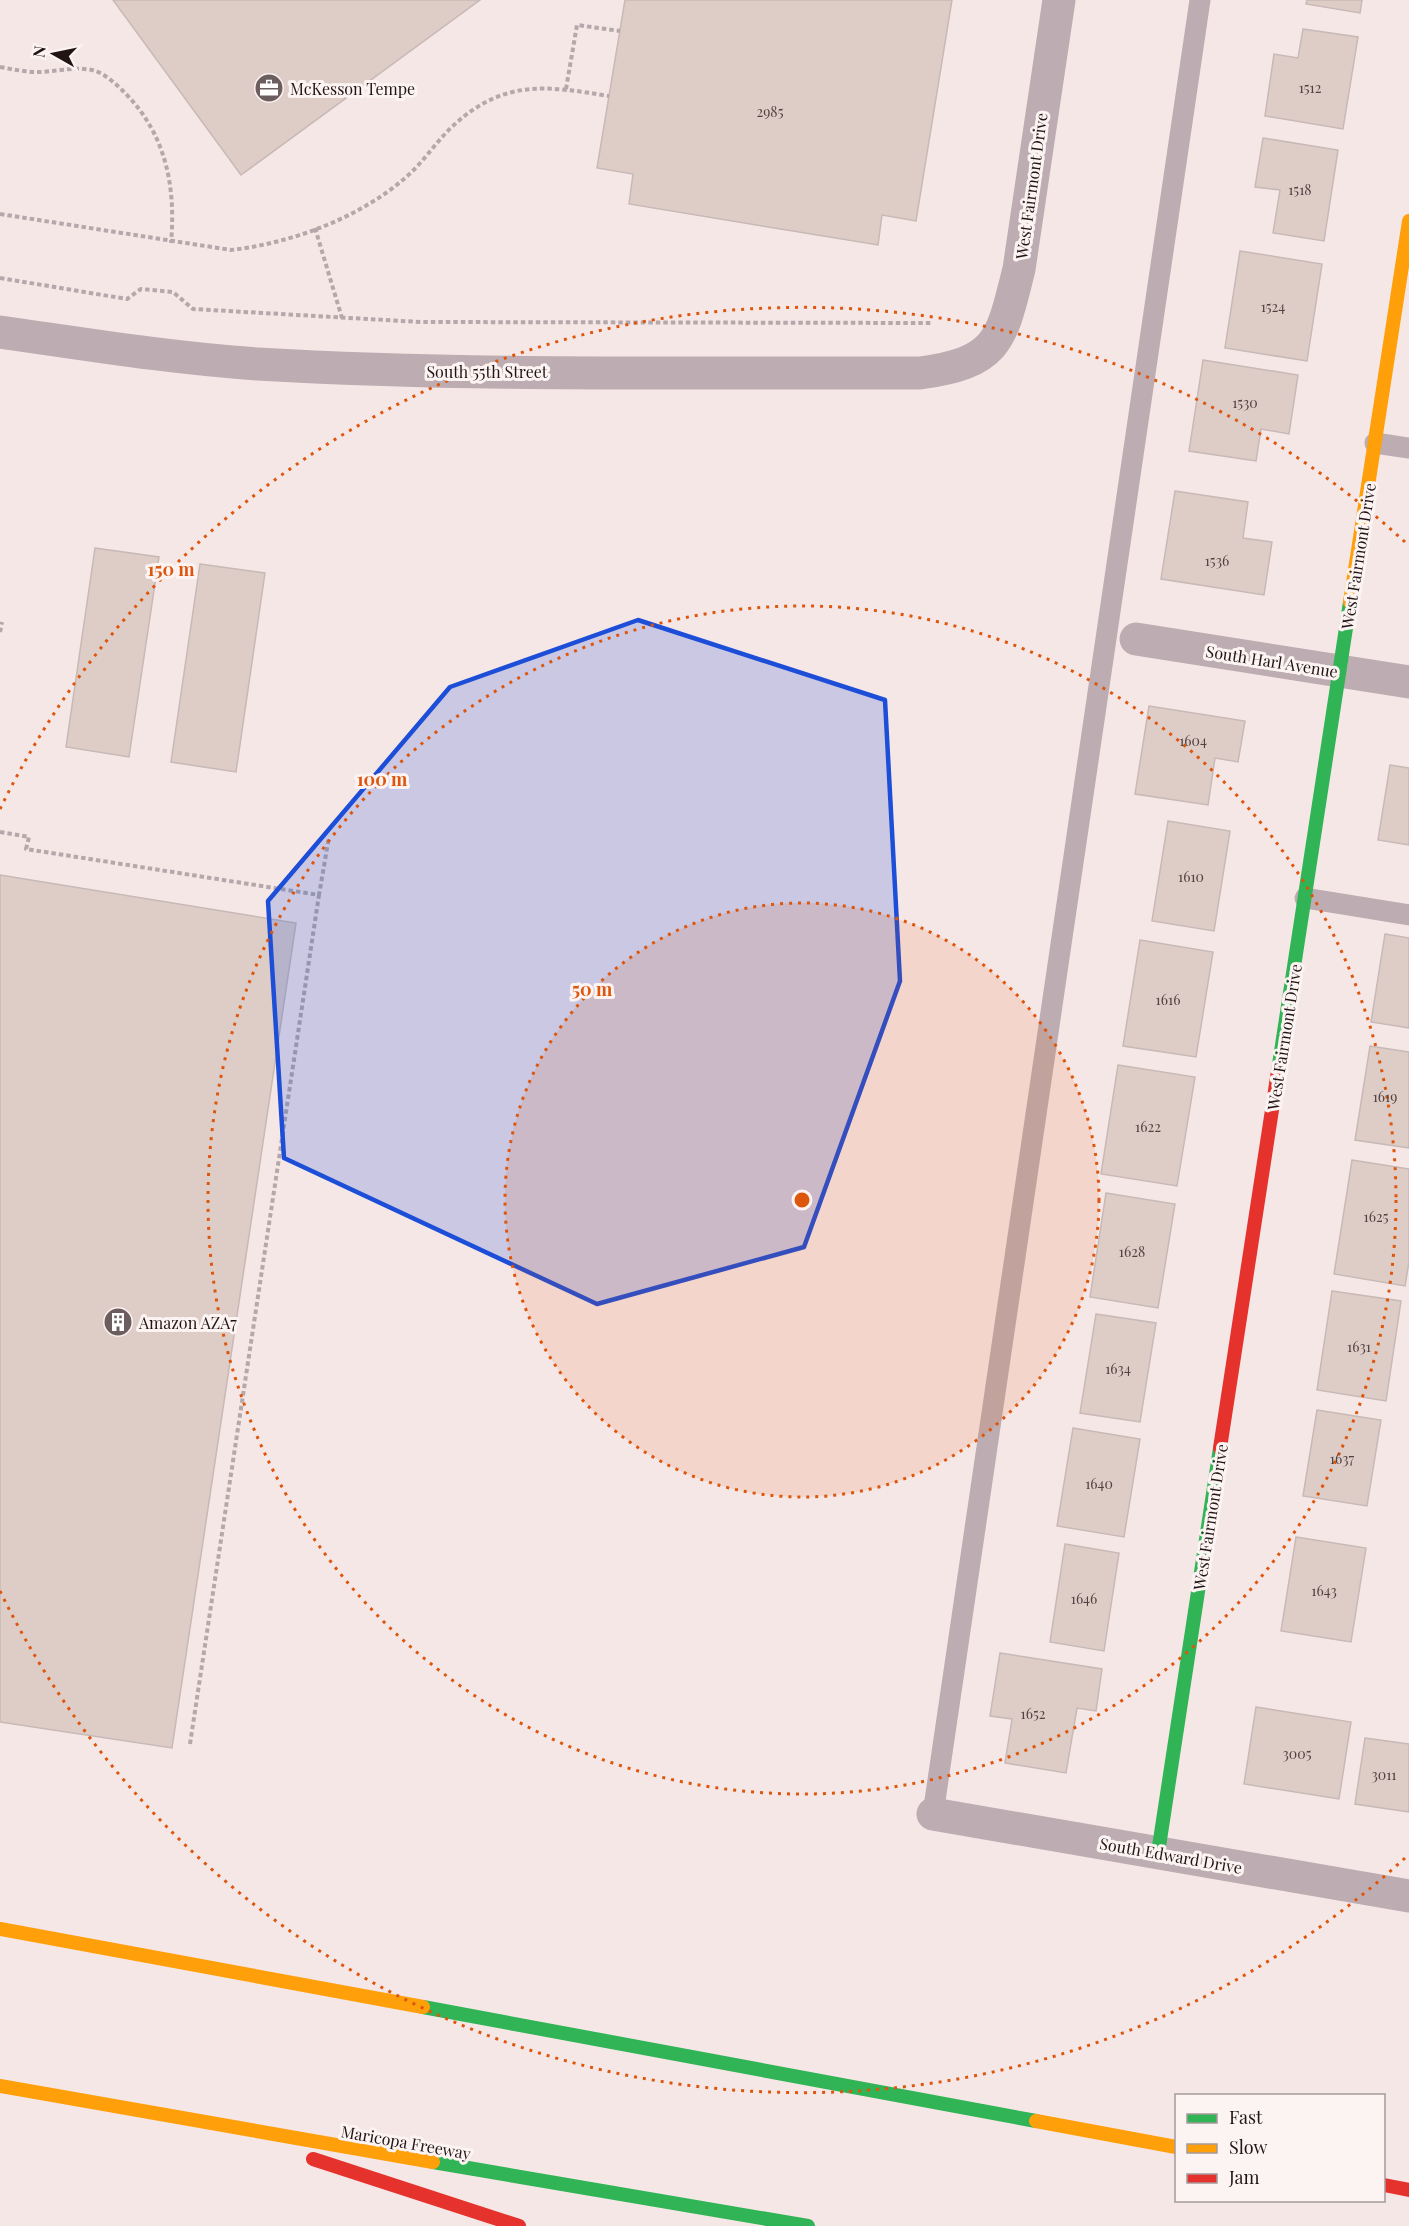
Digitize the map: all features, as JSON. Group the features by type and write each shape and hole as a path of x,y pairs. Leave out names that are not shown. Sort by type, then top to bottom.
{"main road":[{"name":"West Fairmont Drive","path":"1158,1852 1409,221"},
{"path":"0,1929 1175,2147"},
{"name":"Maricopa Freeway","path":"0,2086 202,2123 808,2226"},
{"path":"202,2123 519,2226"},
{"path":"1385,2185 1409,2190"}],"street":[{"name":"West Fairmont Drive","path":"975,360 998,340 1019,269 1059,0"},
{"name":"South 55th Street","path":"0,332 112,349 255,363 415,370 920,373 945,370 975,360"},
{"name":"South Harl Avenue","path":"1136,639 1409,682"},
{"name":"South Edward Drive","path":"933,1814 1409,1896"}],"lane":[{"path":"933,1814 1200,0"},
{"path":"1375,443 1409,448"},
{"path":"1305,898 1409,915"}],"path":[{"path":"566,89 577,25 620,31"},
{"path":"0,67 33,72 92,70 114,82 139,108 159,140 169,174 173,216 171,243"},
{"path":"0,214 171,243 231,250 268,246 374,202 406,177 456,124 495,98 533,87 566,89 609,96"},
{"path":"315,228 342,318"},
{"path":"0,278 127,299 141,289 173,292 193,309 420,322 932,323"},
{"path":"0,632 2,622"},
{"path":"0,832 29,837 26,849 319,895"},
{"path":"190,1744 329,837"}],"highlighted area":[{"path":"638,620 885,700 900,981 804,1247 597,1304 284,1158 268,901 450,687"}],"building":[{"name":"McKesson Tempe","path":"113,0 480,0 241,175"},
{"path":"625,0 952,0 916,221 882,215 878,245 629,204 633,174 597,168"},
{"path":"1307,0 1362,0 1360,13 1306,4"},
{"path":"1303,29 1358,37 1343,129 1265,116 1274,54 1298,58"},
{"path":"1263,138 1338,150 1324,241 1273,233 1280,190 1255,187"},
{"path":"1240,251 1322,264 1307,361 1225,348"},
{"path":"1203,360 1298,375 1289,434 1261,429 1256,461 1189,451"},
{"path":"1175,491 1248,502 1243,538 1272,542 1264,595 1161,579"},
{"path":"95,548 159,557 129,757 66,747"},
{"path":"200,564 265,573 236,772 171,762"},
{"path":"1149,706 1245,721 1238,762 1215,758 1208,805 1135,794"},
{"path":"1390,765 1409,768 1409,845 1378,840"},
{"path":"1168,821 1230,831 1214,931 1152,921"},
{"name":"Amazon AZA7","path":"0,875 296,923 172,1748 0,1722"},
{"path":"1385,934 1409,938 1409,1028 1371,1022"},
{"path":"1140,940 1213,952 1196,1057 1123,1046"},
{"path":"1370,1046 1409,1052 1409,1148 1355,1140"},
{"path":"1118,1065 1195,1077 1177,1186 1101,1174"},
{"path":"1352,1160 1409,1169 1409,1262 1405,1286 1334,1274"},
{"path":"1106,1193 1175,1204 1158,1308 1090,1297"},
{"path":"1332,1291 1401,1301 1386,1401 1317,1390"},
{"path":"1096,1314 1156,1323 1140,1422 1080,1413"},
{"path":"1317,1410 1381,1420 1367,1506 1303,1496"},
{"path":"1073,1428 1140,1439 1124,1537 1057,1526"},
{"path":"1296,1537 1366,1548 1351,1642 1281,1631"},
{"path":"1065,1544 1119,1553 1104,1651 1050,1642"},
{"path":"1000,1653 1102,1669 1096,1711 1077,1708 1066,1773 1005,1763 1012,1719 990,1716"},
{"path":"1256,1707 1351,1722 1339,1799 1244,1784"},
{"path":"1365,1738 1409,1744 1409,1812 1355,1804"}],"traffic: fast":[{"path":"1278,1071 1350,602"},
{"path":"1158,1853 1220,1448"},
{"path":"423,2007 1036,2121"},
{"path":"433,2162 808,2226"}],"traffic: slow":[{"path":"1350,602 1409,221"},
{"path":"0,1929 423,2007"},
{"path":"0,2086 433,2162"},
{"path":"1036,2121 1175,2147"}],"traffic: jam":[{"path":"1220,1448 1278,1071"},
{"path":"313,2159 519,2226"},
{"path":"1385,2185 1409,2190"}],"place":[{"name":"McKesson Tempe","path":"269,88"},
{"name":"Amazon AZA7","path":"118,1322"}]}
